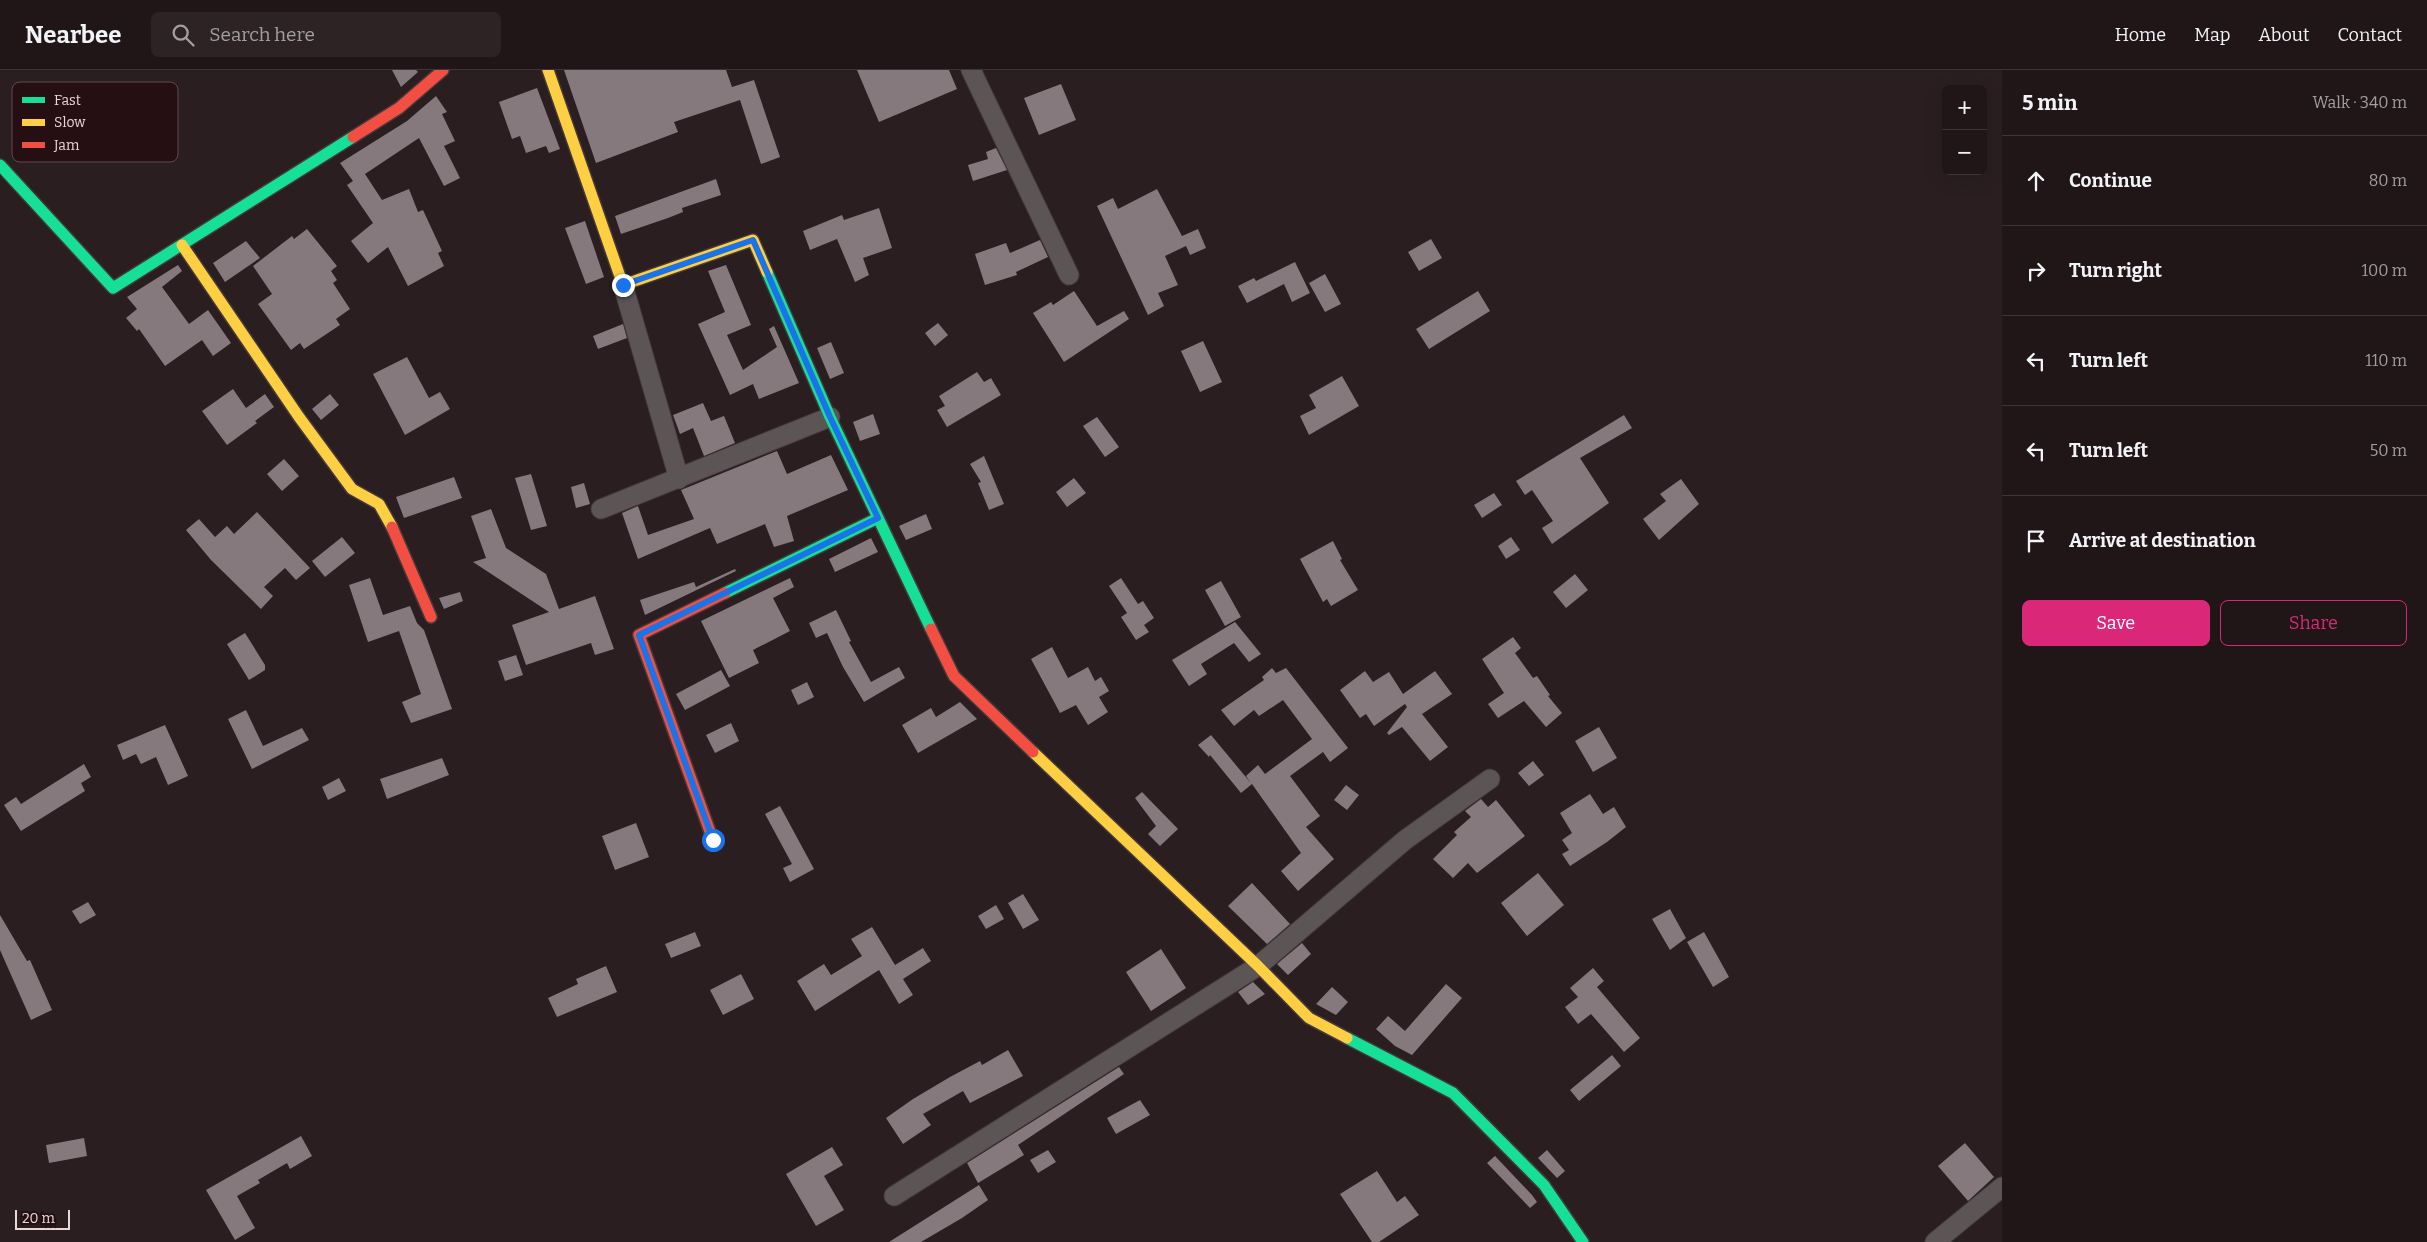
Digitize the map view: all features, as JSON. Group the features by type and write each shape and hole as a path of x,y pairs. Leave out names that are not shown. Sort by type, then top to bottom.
{"street":[{"path":"0,165 113,288 399,108 443,70"},
{"path":"548,70 623,285 679,479"},
{"path":"971,70 1069,275"},
{"path":"623,285 753,240 830,417 954,676 1258,966 1309,1018 1453,1093 1544,1186 1583,1242"},
{"path":"182,246 299,417 352,489 379,504 397,536 431,616"},
{"path":"601,509 830,417"},
{"path":"713,840 639,635 878,518"},
{"path":"894,1196 1258,966 1405,840 1490,779"},
{"path":"1935,1242 2002,1187"}],"building":[{"path":"392,70 416,70 418,72 401,87"},
{"path":"564,70 726,70 732,87 754,80 780,157 761,164 740,100 674,122 678,132 596,163"},
{"path":"857,70 949,70 957,89 879,122"},
{"path":"1061,84 1076,120 1039,135 1024,98"},
{"path":"537,88 560,149 549,153 546,146 526,153 520,136 512,139 499,102"},
{"path":"436,96 447,112 442,114 455,141 444,146 460,178 444,186 419,138 365,174 382,200 409,189 418,212 423,210 442,251 438,253 444,266 408,286 388,247 368,263 351,241 373,223 347,185 353,181 340,163 407,121"},
{"path":"996,148 1007,170 973,181 968,165 988,159 986,152"},
{"path":"716,179 721,195 682,208 683,212 668,218 621,234 615,216"},
{"path":"1157,189 1182,236 1198,229 1206,248 1190,255 1186,246 1165,256 1178,285 1158,293 1164,306 1148,315 1097,206 1113,198 1118,209"},
{"path":"879,208 892,248 863,258 869,275 855,282 837,239 810,250 803,231 842,215 844,220"},
{"path":"585,221 604,277 586,284 565,228"},
{"path":"307,229 337,266 331,271 337,280 333,283 350,309 336,319 340,325 304,349 300,343 291,350 258,304 272,294 253,266 292,236 294,239"},
{"path":"1431,239 1442,258 1419,271 1408,252"},
{"path":"1040,240 1048,257 1016,272 1017,275 985,285 975,254 1006,243 1010,253"},
{"path":"246,241 260,258 225,282 213,263"},
{"path":"1295,262 1310,293 1292,302 1284,284 1247,303 1238,286 1254,278 1256,281"},
{"path":"178,265 182,271 162,287 189,324 208,310 231,343 213,356 202,340 165,366 139,329 137,331 126,318 137,309 127,297"},
{"path":"726,265 751,325 727,335 743,370 777,347 769,329 774,326 799,383 759,399 753,384 730,395 698,324 725,312 708,271"},
{"path":"1325,274 1341,304 1325,312 1309,283"},
{"path":"1074,291 1097,326 1124,311 1129,319 1064,362 1033,313 1051,302 1053,305"},
{"path":"1478,291 1490,311 1429,349 1416,329"},
{"path":"938,323 948,335 935,346 925,333"},
{"path":"623,324 627,338 598,349 593,336"},
{"path":"1203,341 1222,382 1200,392 1181,351"},
{"path":"831,342 844,373 830,379 817,348"},
{"path":"407,357 429,398 440,392 450,409 405,435 373,374"},
{"path":"977,372 984,382 991,378 1001,395 947,427 937,410 945,406 939,396"},
{"path":"1342,376 1359,406 1309,435 1300,416 1316,408 1309,395"},
{"path":"233,389 246,408 265,394 274,407 255,421 257,423 227,445 202,411"},
{"path":"330,394 339,405 321,420 312,409"},
{"path":"703,403 711,421 724,416 735,443 704,456 693,428 680,434 673,415"},
{"path":"873,414 880,434 860,441 853,422"},
{"path":"1624,415 1632,428 1580,458 1609,503 1552,544 1542,528 1553,521 1532,490 1525,495 1516,481"},
{"path":"1097,417 1119,447 1105,457 1083,426"},
{"path":"777,451 787,474 831,455 848,490 787,516 794,541 774,547 765,524 717,544 710,528 638,559 622,513 638,506 648,535 694,519 681,490"},
{"path":"984,456 1004,504 989,510 978,483 981,482 970,464"},
{"path":"284,459 299,476 282,491 267,474"},
{"path":"531,474 547,526 531,530 515,478"},
{"path":"454,477 462,498 404,518 396,497"},
{"path":"1074,478 1086,493 1067,507 1056,492"},
{"path":"1681,479 1699,504 1659,540 1643,519 1666,501 1660,494"},
{"path":"584,483 590,504 576,508 571,487"},
{"path":"1494,493 1502,505 1482,518 1474,505"},
{"path":"491,509 506,548 546,574 559,609 595,596 614,649 595,655 591,643 526,665 512,625 549,612 473,562 486,558 471,516"},
{"path":"257,512 310,568 296,580 285,568 264,587 273,596 261,609 211,560 186,530 199,519 215,537 227,526 234,534"},
{"path":"926,514 932,529 906,540 899,526"},
{"path":"342,537 355,553 325,577 312,561"},
{"path":"1511,537 1520,550 1506,559 1498,546"},
{"path":"871,538 878,552 835,572 829,559"},
{"path":"1333,541 1342,559 1340,560 1358,590 1331,606 1327,599 1323,602 1300,559"},
{"path":"735,569 736,571 645,615 640,600 694,582 696,587"},
{"path":"1575,574 1588,590 1566,608 1553,592"},
{"path":"370,578 383,615 410,606 417,623 424,630 452,709 411,723 402,702 421,694 399,631 368,642 349,585"},
{"path":"790,578 794,587 773,598 790,631 753,650 759,663 729,678 701,621"},
{"path":"1121,578 1138,604 1143,601 1154,618 1144,625 1149,632 1136,640 1121,617 1127,613 1109,586"},
{"path":"1221,581 1241,617 1225,626 1205,590"},
{"path":"460,592 463,601 444,609 439,598"},
{"path":"836,610 851,641 849,642 871,682 899,667 905,678 864,702 843,667 827,633 816,638 809,623"},
{"path":"1235,622 1261,654 1249,662 1234,643 1201,664 1207,674 1189,686 1172,660"},
{"path":"245,633 265,665 265,670 249,680 227,644"},
{"path":"1513,637 1521,648 1515,653 1533,678 1537,676 1550,695 1548,696 1562,713 1546,727 1524,701 1498,718 1488,704 1504,693 1482,659"},
{"path":"1052,647 1068,678 1088,667 1095,681 1101,677 1109,691 1099,697 1108,712 1088,725 1076,705 1060,713 1031,659"},
{"path":"516,655 523,675 505,681 498,661"},
{"path":"1272,668 1276,673 1286,668 1348,748 1330,762 1323,752 1290,776 1320,816 1306,827 1334,859 1298,891 1281,871 1301,853 1252,784 1241,793 1210,755 1209,757 1198,745 1211,735 1250,782 1246,776 1258,765 1265,774 1312,739 1283,700 1259,716 1254,710 1234,726 1221,710 1264,680 1262,677"},
{"path":"721,670 730,686 685,710 676,694"},
{"path":"1365,671 1373,682 1389,672 1403,694 1435,671 1452,694 1422,714 1448,747 1430,761 1402,727 1389,735 1387,733 1407,707 1405,704 1374,726 1366,714 1360,718 1340,690"},
{"path":"807,682 814,697 798,705 791,690"},
{"path":"960,702 977,719 918,753 902,725 931,708 936,717"},
{"path":"246,710 263,746 302,728 309,740 252,769 228,719"},
{"path":"731,723 739,741 715,753 706,735"},
{"path":"165,725 188,776 168,785 156,757 141,764 136,754 123,760 117,745"},
{"path":"1599,727 1617,758 1593,772 1575,741"},
{"path":"442,758 449,775 387,799 380,779"},
{"path":"1533,761 1544,775 1529,786 1518,773"},
{"path":"84,764 91,777 81,783 85,791 21,831 4,805 16,797 21,804"},
{"path":"339,778 346,791 328,800 322,787"},
{"path":"1346,785 1359,795 1347,810 1334,800"},
{"path":"1142,792 1178,829 1160,846 1148,834 1156,826 1135,798"},
{"path":"1590,794 1603,814 1614,807 1626,827 1570,866 1562,854 1569,850 1562,840 1572,833 1560,813"},
{"path":"1481,799 1488,807 1496,800 1525,836 1477,873 1468,863 1453,878 1433,859 1457,835 1454,832 1471,817 1465,811"},
{"path":"780,806 814,869 790,882 783,868 792,864 765,814"},
{"path":"636,823 649,857 615,870 602,836"},
{"path":"1538,873 1564,905 1527,936 1501,903"},
{"path":"1252,883 1290,924 1267,944 1228,906"},
{"path":"1023,894 1039,920 1023,929 1008,903"},
{"path":"88,902 96,915 80,924 72,911"},
{"path":"996,905 1004,919 986,929 978,916"},
{"path":"1670,909 1686,938 1670,950 1652,919"},
{"path":"0,915 27,961 30,960 52,1010 31,1020 0,950"},
{"path":"872,927 895,965 923,948 931,961 903,979 913,995 899,1004 879,970 815,1011 797,981 824,964 831,975 862,956 851,939"},
{"path":"695,932 701,946 671,958 665,944"},
{"path":"1704,932 1729,977 1713,987 1687,942"},
{"path":"1302,943 1311,954 1288,975 1277,964"},
{"path":"1161,949 1186,988 1151,1011 1126,972"},
{"path":"606,966 617,992 557,1017 548,998 578,984 576,979"},
{"path":"1593,968 1604,981 1597,987 1640,1038 1624,1052 1591,1014 1578,1024 1565,1007 1578,997 1570,988"},
{"path":"741,974 754,999 723,1015 710,990"},
{"path":"1253,982 1265,994 1248,1005 1238,992"},
{"path":"1446,984 1462,998 1412,1055 1395,1046 1376,1029 1388,1016 1405,1031"},
{"path":"1332,987 1348,1002 1336,1015 1316,1004"},
{"path":"1008,1050 1023,1076 970,1103 963,1091 923,1114 931,1125 903,1144 886,1118 950,1077 980,1061 982,1065"},
{"path":"1612,1055 1621,1066 1579,1101 1570,1090"},
{"path":"1119,1067 1124,1074 1018,1145 1024,1155 978,1183 967,1163"},
{"path":"1140,1100 1150,1115 1116,1134 1107,1118"},
{"path":"301,1136 312,1156 290,1169 287,1163 258,1180 260,1183 237,1196 255,1228 235,1240 206,1190"},
{"path":"84,1138 87,1156 49,1163 46,1145"},
{"path":"1965,1143 1994,1177 1968,1201 1938,1166"},
{"path":"832,1147 843,1165 824,1176 844,1210 816,1226 786,1174"},
{"path":"1048,1150 1056,1162 1038,1173 1030,1160"},
{"path":"1547,1150 1565,1171 1557,1178 1538,1158"},
{"path":"1495,1156 1537,1202 1530,1208 1487,1163"},
{"path":"1377,1171 1397,1202 1405,1196 1419,1215 1379,1242 1372,1242 1340,1194"},
{"path":"979,1185 988,1200 962,1218 921,1242 889,1242"}],"traffic: fast":[{"path":"0,165 113,288 353,137"},
{"path":"767,272 830,417 931,629"},
{"path":"725,593 878,518"},
{"path":"1347,1038 1453,1093 1544,1185 1583,1242"}],"traffic: slow":[{"path":"548,70 623,285 753,240 767,272"},
{"path":"182,245 299,417 352,489 379,504 392,527"},
{"path":"1033,752 1258,966 1309,1018 1347,1038"}],"traffic: jam":[{"path":"353,137 399,108 443,70"},
{"path":"392,527 431,617"},
{"path":"713,840 639,635 725,593"},
{"path":"931,629 954,676 1033,752"}],"route":[{"path":"623,285 753,240 830,417 878,518 639,635 713,840"}]}
